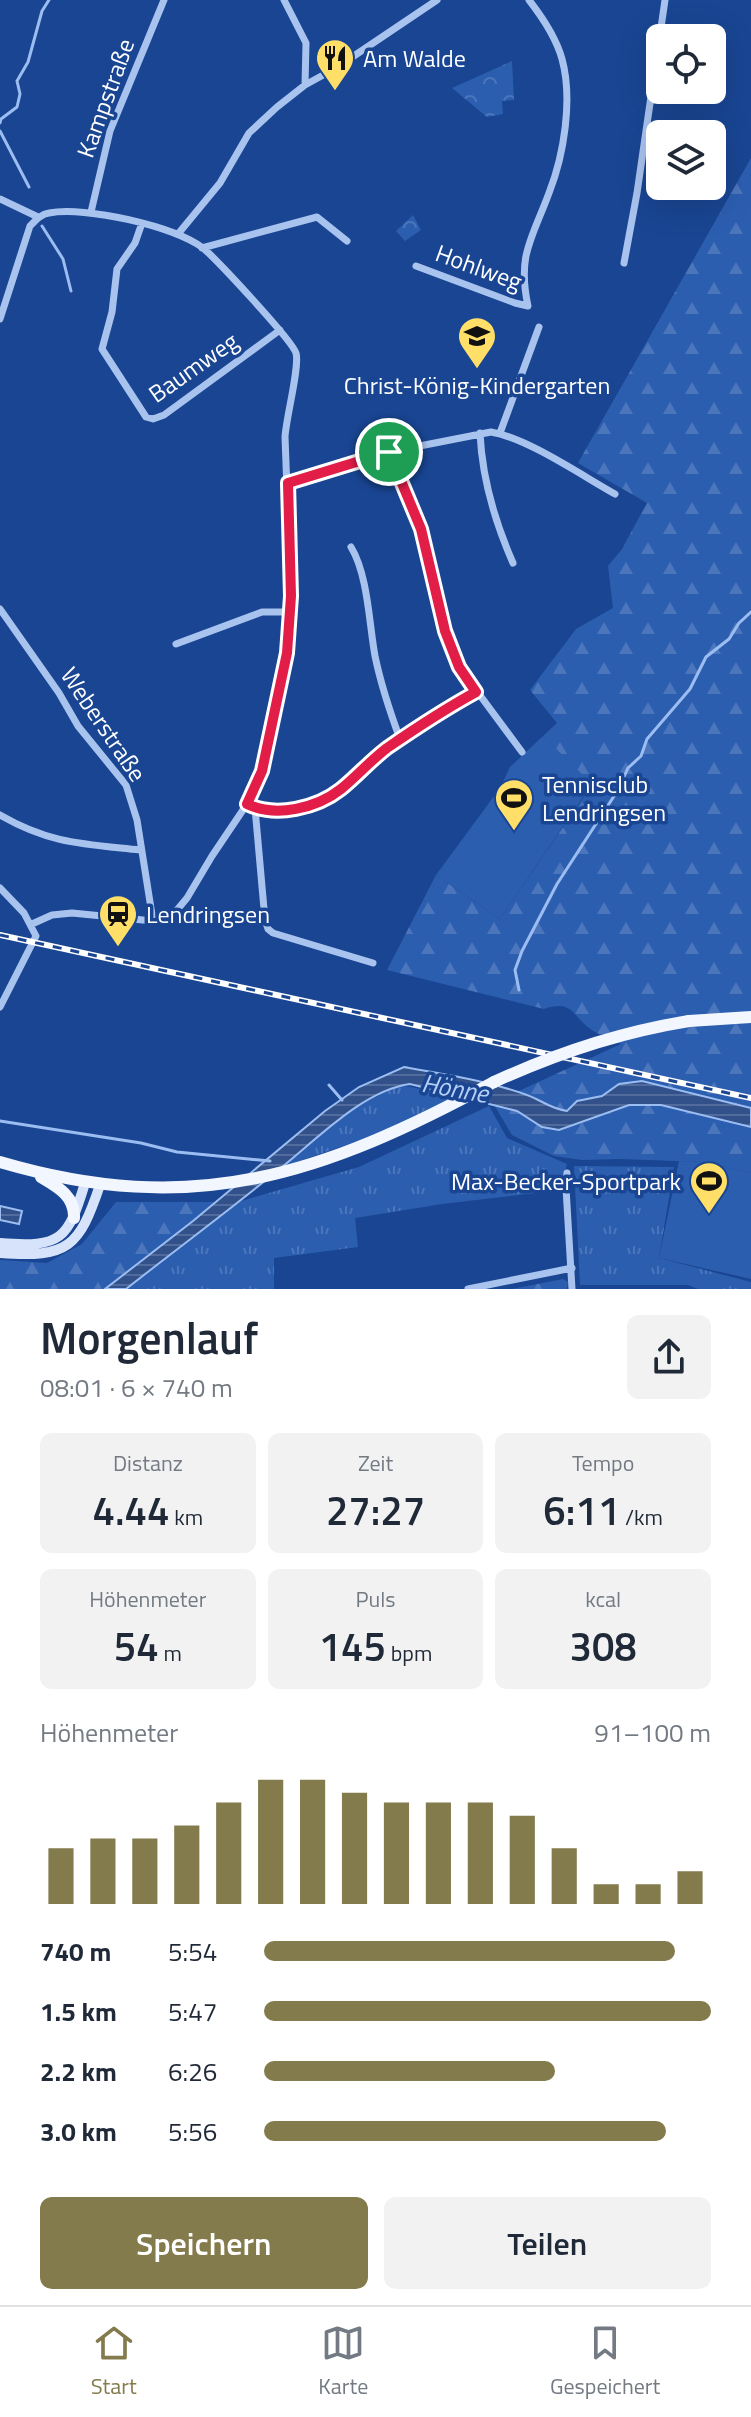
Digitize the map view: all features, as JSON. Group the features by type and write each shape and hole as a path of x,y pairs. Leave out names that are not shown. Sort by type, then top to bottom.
{"main road":[{"path":"0,1162 100,1185 157,1188 241,1182 316,1164 376,1142 542,1061 620,1034 689,1021 751,1017"},
{"path":"31,1171 64,1192 73,1204 74,1218"},
{"path":"0,1243 50,1241 65,1234 74,1218 85,1183"},
{"path":"0,1253 43,1253 72,1242 85,1226 100,1185"}],"street":[{"name":"Kampstraße","path":"91,212 110,131 164,0"},
{"path":"284,0 306,43 305,85"},
{"path":"178,234 220,183 249,133 305,85 347,61 437,0"},
{"name":"Hohlweg","path":"416,266 528,306 522,281 524,257 556,171 565,120 562,60 546,21 529,0"},
{"path":"624,263 665,0"},
{"path":"0,199 38,217"},
{"path":"0,319 30,226 38,217 49,213 91,212 178,234 202,248 280,330 296,350 297,362 286,416 291,612 287,653 271,734 251,806 172,916 153,921 72,913 52,915 32,924"},
{"path":"202,248 317,217 347,241"},
{"name":"Baumweg","path":"142,223 135,243 117,269 112,312 102,349 146,417 159,418 280,330"},
{"path":"500,433 539,327"},
{"path":"288,483 389,452 480,433 500,433 615,494"},
{"path":"480,433 500,534 513,563"},
{"path":"389,452 421,529 445,631 459,667 522,752"},
{"path":"351,547 360,563 376,660 400,739"},
{"name":"Weberstraße","path":"0,609 59,693 78,726 126,785 137,820 153,921"},
{"path":"176,644 262,612 291,612"},
{"path":"251,806 289,810 310,805 338,792 356,773 400,739 476,692"},
{"path":"251,806 268,929 373,963"},
{"path":"0,815 26,830 57,841 140,850"},
{"path":"0,888 32,924 36,936 0,1007"},
{"path":"567,1173 572,1289"},
{"path":"468,1289 572,1268"}],"green space":[{"path":"512,61 514,100 502,101 503,114 487,117 452,88"},
{"path":"751,158 751,1173 706,1162 582,1160 554,1156 512,1135 493,1103 621,1044 592,1030 572,1011 561,1006 544,1009 387,970 436,875 500,919 592,785 543,736 557,723 530,690 576,629 613,608 608,566 622,549 647,503 578,463"},
{"path":"413,215 421,230 405,241 396,231"},
{"name":"Tennisclub Lendringsen","path":"543,736 592,784 500,919 436,875 500,788 510,767"},
{"path":"398,1085 457,1095 375,1135 282,1167 348,1112"},
{"path":"489,1106 507,1138 567,1164 560,1190 355,1218 358,1247 274,1258 274,1289 126,1289 238,1202 359,1167"},
{"name":"Max-Becker-Sportpark","path":"679,1161 706,1162 751,1173 751,1279 659,1258"},
{"path":"574,1166 674,1167 659,1258 751,1282 751,1289 698,1289 688,1285 580,1285"},
{"path":"116,1202 238,1202 126,1289 0,1289 0,1260 47,1263 82,1244"},
{"path":"563,1279 568,1282 567,1289 512,1289"}],"water":[{"name":"Hönne","path":"404,1067 497,1086 567,1111 577,1101 602,1096 619,1084 642,1081 751,1108 751,1127 661,1105 629,1105 559,1130 542,1127 517,1111 410,1084 393,1088 342,1117 263,1183 126,1289 105,1289 193,1221 325,1111 359,1087"},
{"path":"0,1206 22,1211 19,1224 0,1220"}],"waterway":[{"path":"0,123 17,107 20,94 17,81 28,62 42,11 49,0"},
{"path":"0,131 29,187"},
{"path":"42,226 63,259 71,291"},
{"path":"519,990 515,970 522,951 557,884 618,790 628,768 641,756 647,739 690,689 706,657 729,639 751,612"},
{"path":"329,1085 342,1100"},
{"path":"0,1121 141,1143 177,1152 270,1161"}],"railway":[{"path":"0,935 751,1098"}],"place":[{"name":"Am Walde","path":"335,92"},
{"name":"Christ-König-Kindergarten","path":"477,370"},
{"name":"Tennisclub Lendringsen","path":"514,832"},
{"name":"Lendringsen","path":"118,948"},
{"name":"Max-Becker-Sportpark","path":"709,1215"}],"route":[{"path":"389,452 427,548 445,631 459,667 476,692 434,716 374,758 338,792 310,805 289,810 255,808 247,804 262,771 287,653 291,612 288,483 389,452"}]}
